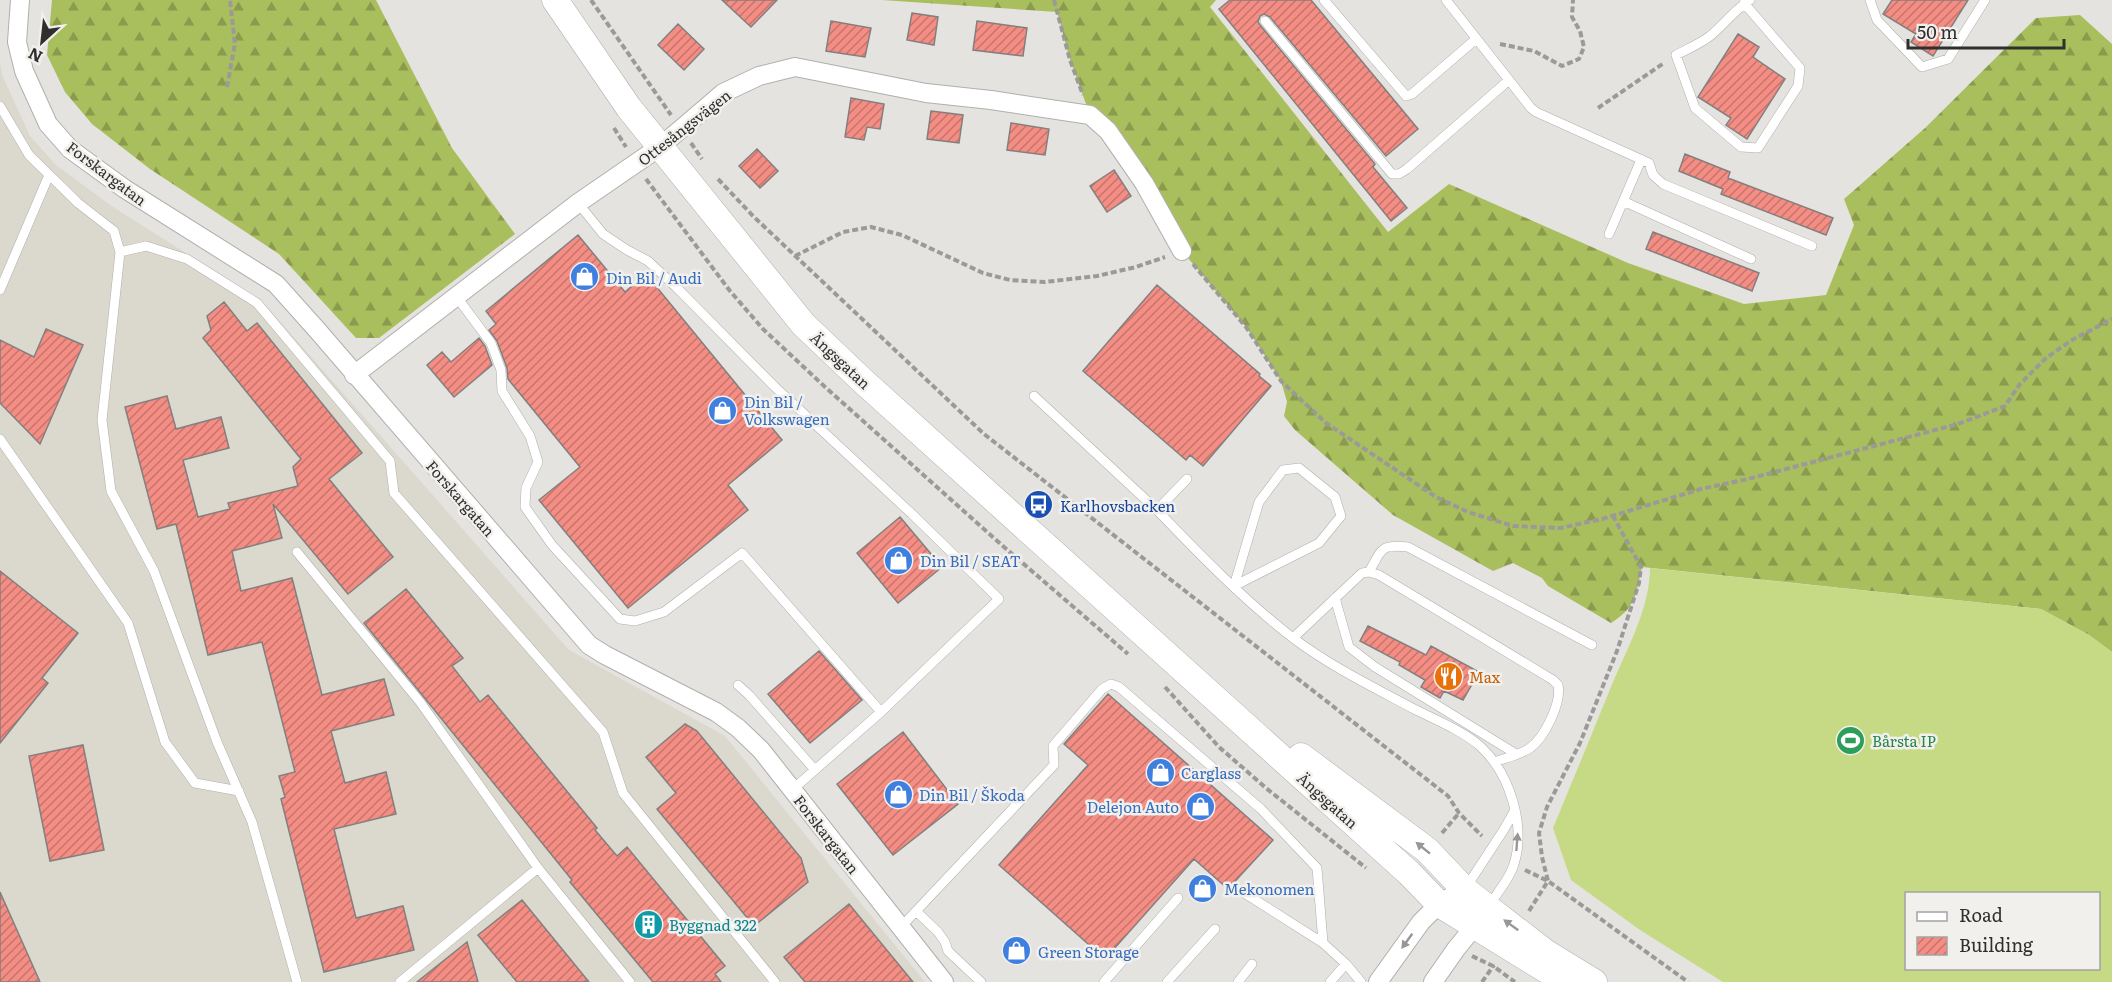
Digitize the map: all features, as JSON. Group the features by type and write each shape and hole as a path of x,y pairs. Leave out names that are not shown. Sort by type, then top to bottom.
{"main road":[{"name":"Ängsgatan","path":"555,0 629,108 803,324 864,382 1409,873 1439,904 1482,917"},
{"name":"Ängsgatan","path":"1183,668 1427,850 1464,889 1482,917"},
{"path":"1482,917 1566,982"},
{"path":"1512,938 1545,951 1594,982"}],"street":[{"name":"Forskargatan","path":"20,0 17,42 24,71 48,124 70,149 125,189 276,284 589,645 605,656 724,717 760,750 944,982"},
{"name":"Ottesångsvägen","path":"354,375 578,203 661,146 723,93 759,76 795,67 926,93 1090,115"},
{"path":"1090,115 1108,131 1144,183 1182,251"},
{"path":"1378,982 1421,922 1439,904 1464,889"},
{"path":"1433,982 1482,917"}],"lane":[{"path":"1324,0 1406,96 1413,94 1476,39"},
{"path":"1446,0 1536,112 1649,163 1653,175 1663,184 1812,246"},
{"path":"1870,0 1877,20 1922,67 1948,59 1985,0"},
{"path":"1747,2 1800,68 1798,86 1758,148 1742,147 1695,108 1676,55 1710,36 1747,2"},
{"path":"1265,21 1392,174 1399,174 1407,169 1509,80"},
{"path":"0,106 29,155 78,203 114,231 120,252 102,420 111,491 154,571 217,742 252,822 297,982"},
{"path":"1609,234 1641,160"},
{"path":"0,290 49,175"},
{"path":"1623,201 1751,259"},
{"path":"578,203 603,234 648,261 676,287 775,387 912,514 999,599 881,712 792,790"},
{"path":"120,252 146,246 187,260 257,303 390,461 394,493 603,732 623,793 775,982"},
{"path":"456,296 491,343 501,370 502,391 530,436 538,462 526,488 525,507 552,545 620,619 636,621 664,612 742,553 881,712"},
{"path":"1034,396 1157,510 1204,560 1293,638 1340,670 1444,724 1480,747 1494,762 1503,773 1515,810 1518,837 1514,865 1482,917"},
{"path":"0,439 128,623 165,742 195,783 238,791"},
{"path":"1299,468 1335,497 1341,516 1319,543 1234,586 1259,502 1283,470 1299,468"},
{"path":"1157,510 1186,479"},
{"path":"1369,572 1381,550 1390,545 1408,547 1592,645"},
{"path":"297,552 420,702 538,868 630,982"},
{"path":"1293,638 1362,573 1369,572 1379,575 1553,680 1558,685 1559,702 1542,734 1530,748 1494,762"},
{"path":"1335,598 1349,647 1375,667 1516,754"},
{"path":"901,927 1054,765 1053,746 1102,689 1111,684 1119,687 1261,809 1317,868 1323,943"},
{"path":"738,685 815,770"},
{"path":"1464,889 1515,810"},
{"path":"400,982 538,868"},
{"path":"1238,889 1323,943 1346,964 1361,982"},
{"path":"1104,982 1178,898"},
{"path":"916,911 938,932 948,951 981,982"},
{"path":"1167,982 1215,929"},
{"path":"1238,982 1252,964"},
{"path":"1330,982 1346,964"}],"path":[{"path":"227,87 235,44 230,0"},
{"path":"591,0 653,90"},
{"path":"1054,0 1070,60 1090,115"},
{"path":"1476,39 1534,51 1562,66 1580,58 1584,47 1580,31 1572,17 1573,0"},
{"path":"1598,108 1676,55"},
{"path":"717,178 795,256 984,434 1448,796 1459,813 1493,847"},
{"path":"795,256 843,232 871,227 902,234 983,273 1010,280 1045,282 1097,276 1136,267 1182,251 1246,327 1281,381 1326,423 1436,497 1468,512 1513,526 1560,528 1613,516 1701,489 1748,479 1958,424 2005,405 2020,384 2046,358 2072,340 2112,319"},
{"path":"1482,982 1548,881 1539,833 1547,807 1580,743 1613,661 1639,583 1641,567 1613,516"},
{"path":"1514,865 1548,881 1688,982"}],"shaded area":[{"path":"0,63 3,77 30,136 56,165 113,207 262,301 569,650 725,736 925,982 0,982"}],"green space":[{"path":"52,0 376,0 452,148 515,234 379,338 356,338 279,254 150,169 92,124 65,92 47,55"},
{"path":"882,0 1216,0 1210,7 1388,232 1449,184 1628,263 1744,304 1826,295 1854,225 1844,199 1925,128 2036,18 2080,15 2112,44 2112,652 2089,635 2041,609 1642,567 1631,605 1611,623 1548,586 1542,578 1513,563 1493,571 1393,515 1295,430 1284,416 1287,402 1281,381 1246,327 1182,251 1090,115 1070,60 1057,12"},
{"name":"Bårsta IP","path":"1650,568 2041,609 2089,635 2112,652 2112,982 1723,982 1640,930 1571,880 1553,828 1637,626 1646,597"}],"building":[{"path":"722,0 777,0 751,27"},
{"path":"1230,0 1311,0 1418,129 1386,156 1270,17 1264,14 1260,16 1258,22 1260,25 1375,164 1373,167 1407,208 1391,221 1219,9"},
{"path":"1892,0 1968,0 1933,56 1911,42 1916,34 1883,14"},
{"path":"912,13 938,17 934,45 907,40"},
{"path":"831,21 871,28 865,57 826,51"},
{"path":"977,21 1027,28 1023,56 973,50"},
{"path":"678,24 704,49 684,70 658,45"},
{"path":"1738,34 1759,47 1753,57 1785,79 1747,139 1726,125 1731,118 1698,97"},
{"path":"851,98 884,104 880,129 867,127 864,140 845,137"},
{"path":"931,111 963,115 959,143 927,139"},
{"path":"1011,123 1049,129 1045,155 1007,150"},
{"path":"757,149 778,171 760,188 739,166"},
{"path":"1685,154 1730,172 1728,178 1833,218 1826,235 1721,194 1723,189 1679,171"},
{"path":"1114,170 1131,196 1107,212 1090,186"},
{"path":"1653,232 1759,273 1752,291 1646,249"},
{"path":"578,235 625,292 646,274 782,440 728,485 748,510 628,608 539,500 580,467 508,379 507,368 497,341 489,330 496,324 486,311"},
{"path":"1157,285 1271,386 1203,466 1190,455 1186,460 1083,371"},
{"path":"224,302 247,331 257,323 362,453 329,479 393,557 348,594 273,504 282,538 232,551 241,591 292,578 322,695 384,679 394,715 331,731 345,783 386,772 396,814 334,829 356,918 403,906 414,950 324,972 281,799 285,797 279,776 295,772 262,642 208,655 176,524 157,529 125,407 167,396 176,429 221,417 229,448 183,460 198,517 230,509 228,503 298,486 293,467 301,459 203,338 211,330 207,316"},
{"path":"46,329 83,345 40,444 0,403 0,340 34,357"},
{"path":"479,338 485,346 492,365 454,397 427,365 442,352 451,362"},
{"name":"Din Bil / SEAT","path":"900,517 942,567 898,603 857,553"},
{"path":"0,571 78,633 42,678 48,683 0,743"},
{"path":"406,589 463,658 452,666 480,702 488,695 597,828 595,830 617,856 627,847 725,966 715,974 721,982 653,982 570,882 572,880 364,623"},
{"name":"Max","path":"1368,626 1426,655 1431,646 1479,672 1463,700 1444,691 1440,698 1421,687 1425,680 1399,665 1400,662 1360,641"},
{"path":"819,651 862,700 810,743 768,694"},
{"path":"1108,694 1273,840 1228,889 1194,859 1105,959 999,865 1088,765 1064,744"},
{"path":"685,724 697,731 801,858 808,882 754,926 657,809 676,793 646,757"},
{"name":"Din Bil / Škoda","path":"903,732 958,804 893,855 837,784"},
{"path":"83,745 104,850 50,861 29,756"},
{"path":"0,892 40,982 0,982"},
{"path":"522,900 589,982 517,982 478,935"},
{"path":"849,904 913,982 805,982 784,957"},
{"path":"467,942 478,982 417,982"}],"place":[{"name":"Din Bil / Audi","path":"585,277"},
{"name":"Din Bil / Volkswagen","path":"723,410"},
{"name":"Karlhovsbacken","path":"1039,505"},
{"name":"Din Bil / SEAT","path":"899,560"},
{"name":"Max","path":"1448,676"},
{"name":"Bårsta IP","path":"1851,740"},
{"name":"Carglass","path":"1160,772"},
{"name":"Din Bil / Škoda","path":"898,794"},
{"name":"Delejon Auto","path":"1200,806"},
{"name":"Mekonomen","path":"1203,888"},
{"name":"Byggnad 322","path":"648,924"},
{"name":"Green Storage","path":"1017,951"}]}
